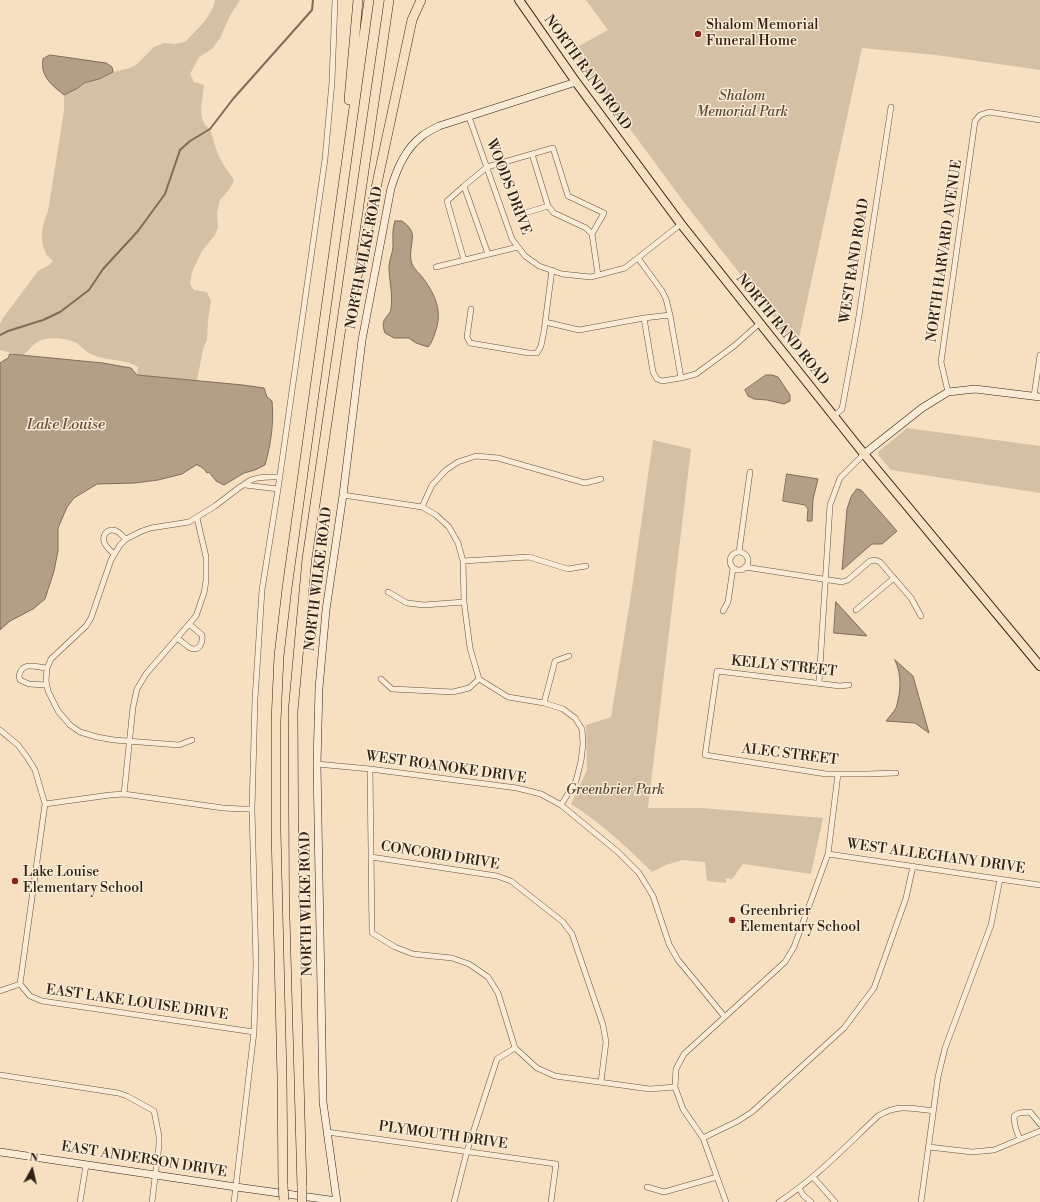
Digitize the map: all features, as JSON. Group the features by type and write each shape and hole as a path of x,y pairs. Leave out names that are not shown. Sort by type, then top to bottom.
{"highway":[{"path":"341,201 358,0"},
{"path":"284,1201 276,831 276,721 280,656 287,588 369,0"},
{"path":"302,1202 294,899 293,710 307,559 389,0"},
{"path":"344,312 355,286 412,20 421,0"}],"main road":[{"name":"NORTH RAND ROAD","path":"518,0 576,82 681,224 864,454 1040,666"}],"street":[{"path":"234,1202 254,1032 256,964 252,809 255,699 262,590 280,477 325,159 332,82 335,0"},
{"name":"NORTH WILKE ROAD","path":"337,1201 324,1102 317,764 319,688 326,610 343,495 362,340 391,188 397,169 412,145 423,135 438,126 576,82"},
{"name":"WEST RAND ROAD","path":"834,416 842,409 858,322 891,107"},
{"name":"NORTH HARVARD AVENUE","path":"948,392 942,362 975,122 980,115 989,112 1040,120"},
{"name":"WOODS DRIVE","path":"469,117 512,239 525,256 539,266 562,274 591,277 625,268 681,224"},
{"path":"464,260 447,201 487,167 553,148 568,196 604,213 592,234"},
{"path":"532,154 548,206 554,214 586,228 592,234 598,275"},
{"path":"464,186 488,254"},
{"path":"522,214 548,206"},
{"path":"436,267 518,247"},
{"path":"638,258 662,291 666,299 681,378"},
{"path":"471,310 467,337 470,343 537,353 541,346 552,270"},
{"path":"545,322 579,330 644,318 670,315"},
{"path":"644,318 653,372 659,381 696,374 734,346 760,322"},
{"path":"819,683 830,505 840,478 864,454 922,408 948,392 975,389 1037,396 1040,355"},
{"path":"422,507 432,485 446,470 458,462 476,456 498,458 585,483 601,479"},
{"path":"739,552 750,472"},
{"path":"192,740 179,745 97,737 80,732 70,725 58,711 46,685 47,668 51,659 86,626 91,618 111,560 120,545 126,539 151,528 189,522 251,480 263,477 280,477"},
{"path":"245,485 278,489"},
{"path":"343,495 422,507 436,515 449,527 458,543 463,561 464,602 470,648 479,679 508,697 544,703 563,709 575,718 582,729 583,744 576,781 561,805"},
{"path":"124,794 133,707 137,689 146,674 196,616 204,593 206,581 206,557 197,518"},
{"path":"114,554 106,546 103,538 104,534 108,530 118,531 126,539"},
{"path":"739,552 744,554 747,559 748,562 745,567"},
{"path":"723,611 728,602 733,568 730,564 730,559 734,554 739,552"},
{"path":"463,561 529,557 568,569 586,566"},
{"path":"733,568 738,570 745,567 842,582 848,580 870,561 876,560 880,562 911,598 921,616"},
{"path":"856,610 894,578"},
{"path":"388,592 407,603 424,605 464,602"},
{"path":"177,638 191,648 196,649 200,647 202,644 202,635 189,624"},
{"path":"544,703 555,661 569,656"},
{"path":"46,685 29,684 20,680 19,676 21,668 25,666 47,668"},
{"name":"KELLY STREET","path":"705,755 717,671 840,686 849,685"},
{"path":"381,679 392,689 453,692 469,688 479,679"},
{"path":"0,730 18,745 35,770 45,804 20,984 0,991"},
{"name":"ALEC STREET","path":"705,755 826,774 896,772"},
{"name":"WEST ROANOKE DRIVE","path":"317,764 370,769 517,788 541,794 561,805 618,852 639,872 653,896 669,944 678,960 724,1016"},
{"path":"370,769 372,933 395,947 413,954 452,958 469,964 488,977 498,993 515,1048 536,1068 555,1076 650,1089 675,1087"},
{"path":"726,1202 703,1138 683,1109 675,1087 676,1069 684,1054 785,962 794,947 828,854 838,774"},
{"path":"45,804 124,794 223,808 242,810 252,809"},
{"name":"WEST ALLEGHANY DRIVE","path":"828,854 1040,885"},
{"name":"CONCORD DRIVE","path":"371,857 497,876 511,881 564,922 572,934 603,1025 606,1042 601,1082"},
{"path":"703,1138 738,1121 752,1112 844,1028 874,988 906,898 913,866"},
{"path":"921,1202 938,1078 945,1048 990,925 1000,879"},
{"name":"EAST LAKE LOUISE DRIVE","path":"20,984 30,996 39,1000 254,1032"},
{"path":"454,1202 467,1151 497,1059 515,1048"},
{"path":"0,1075 118,1093 128,1096 154,1111 159,1136 159,1145 152,1202"},
{"path":"779,1202 814,1177 878,1116 902,1107 933,1111"},
{"path":"1020,1139 1014,1126 1014,1116 1019,1113 1030,1112 1040,1124"},
{"path":"929,1147 972,1152 994,1150 1040,1131"},
{"name":"PLYMOUTH DRIVE","path":"327,1132 556,1164 551,1202"},
{"name":"EAST ANDERSON DRIVE","path":"0,1152 236,1188 337,1201"},
{"path":"80,1202 86,1165"},
{"path":"647,1187 664,1192 717,1177"},
{"path":"814,1177 835,1202"},
{"path":"800,1188 803,1195 811,1202"}],"green space":[{"path":"215,0 240,0 231,14 220,38 212,49 199,57 190,74 194,82 204,85 201,110 203,121 210,129 220,158 234,181 220,200 217,212 218,227 215,235 202,251 192,272 190,284 194,290 207,292 211,301 207,340 203,349 197,381 137,375 138,367 133,364 101,358 93,355 75,342 65,339 43,339 35,344 23,356 0,350 0,324 3,318 38,271 53,261 48,256 43,246 42,236 43,225 48,211 64,111 64,95 78,88 84,83 136,65 154,47 164,43 176,44 185,42 205,21 213,8"},
{"name":"Shalom Memorial Park","path":"586,0 1040,0 1040,70 936,55 862,48 797,347 683,201 572,50 608,30"},
{"path":"907,428 1040,446 1040,493 891,470 879,456 878,452"},
{"name":"Greenbrier Park","path":"653,440 691,449 648,808 702,808 823,818 811,874 743,864 732,879 726,878 726,883 707,881 705,862 682,860 666,865 652,872 593,819 571,804 587,770 586,725 611,717 631,595"}],"water":[{"path":"50,55 106,63 112,67 113,72 99,79 84,83 78,88 64,95 48,80 43,71 43,59"},
{"path":"395,221 402,221 411,229 412,264 428,285 437,304 437,325 428,347 416,343 409,338 394,338 385,333 383,328 384,321 391,308 392,298 389,267 393,249 393,230"},
{"name":"Lake Louise","path":"10,354 103,363 131,368 137,375 264,388 267,397 272,401 273,409 272,433 265,465 244,473 224,485 216,481 209,472 207,473 204,469 196,465 182,474 158,480 135,483 97,484 74,498 67,507 58,528 58,551 54,571 45,599 33,609 10,621 0,630 0,363 8,358"},
{"path":"766,375 778,377 790,395 790,401 784,404 754,399 748,396 745,390"},
{"path":"787,474 818,479 813,499 812,521 807,521 808,509 805,505 783,501"},
{"path":"857,489 861,490 897,531 882,544 872,544 842,570 847,509 851,497"},
{"path":"836,602 867,636 834,633"},
{"path":"895,660 913,676 929,733 915,723 886,721 896,708 899,696 900,678"}],"waterway":[{"path":"0,335 43,320 60,312 89,290 103,269 138,231 165,194 180,150 190,141 210,129 233,99 312,10 313,0"}],"place":[{"name":"Shalom Memorial Funeral Home","path":"698,34"},
{"name":"Lake Louise Elementary School","path":"15,881"},
{"name":"Greenbrier Elementary School","path":"732,920"}]}
